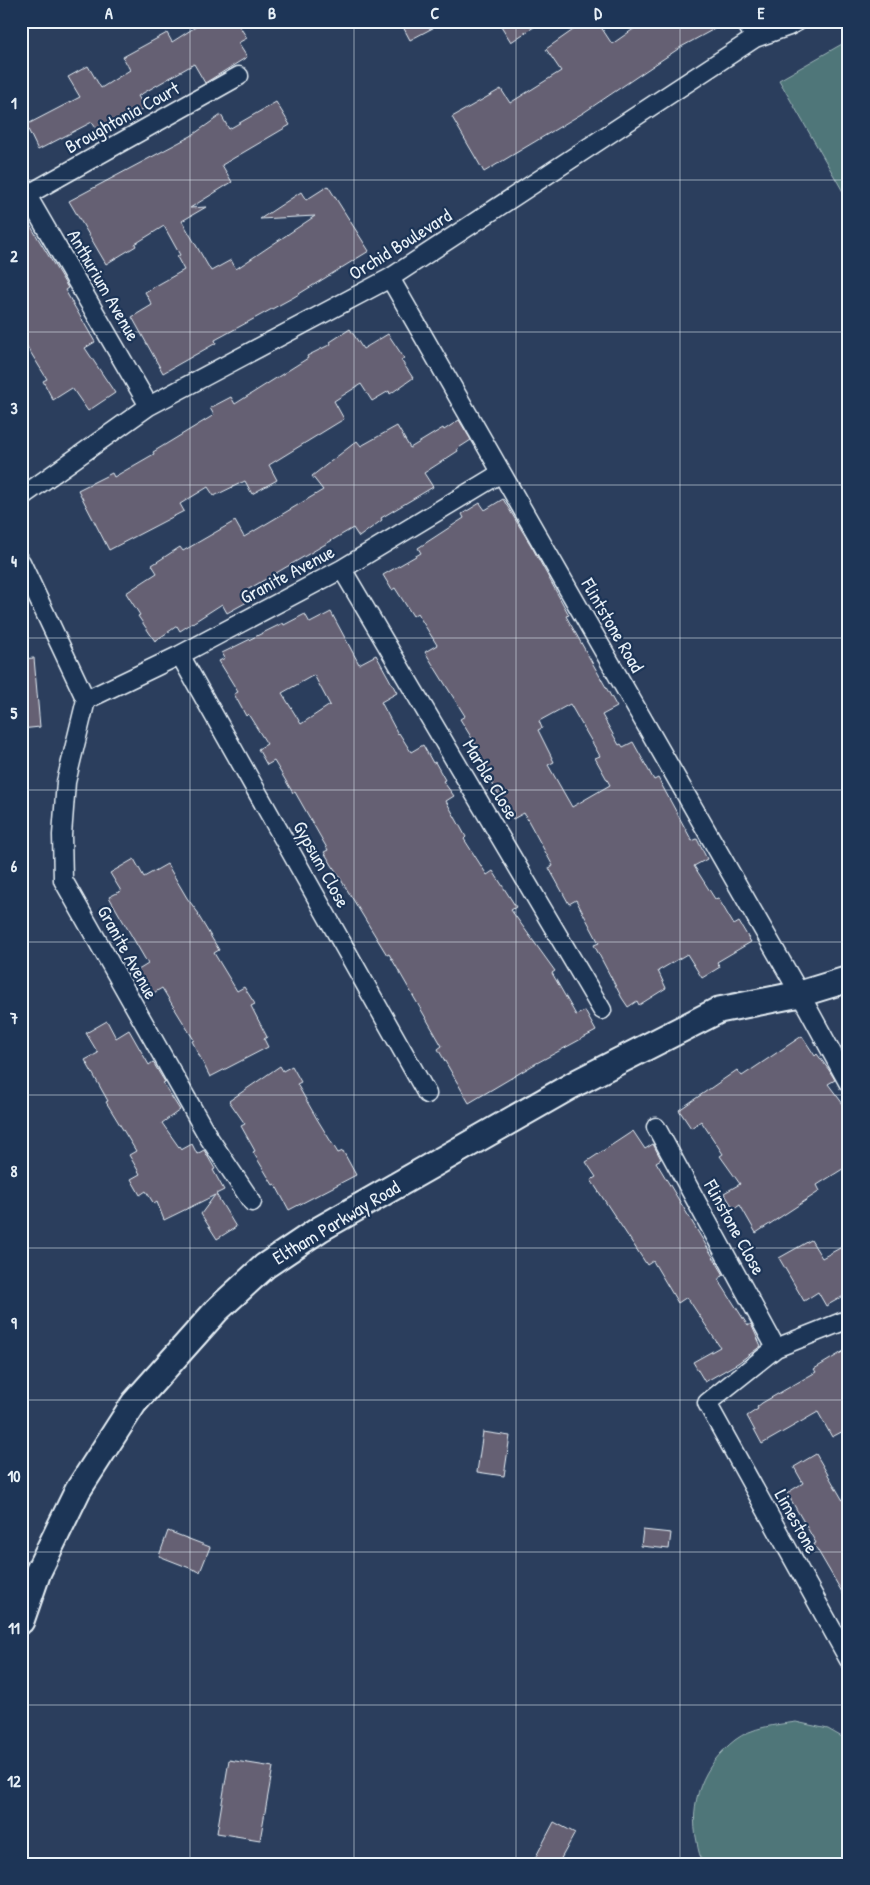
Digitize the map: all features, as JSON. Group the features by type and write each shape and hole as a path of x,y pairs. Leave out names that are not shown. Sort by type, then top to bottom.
{"street":[{"path":"745,21 755,38"},
{"name":"Orchid Boulevard","path":"21,497 149,406 390,278 755,38 798,21"},
{"name":"Broughtonia Court","path":"24,190 239,76"},
{"name":"Anthurium Avenue","path":"24,190 149,406"},
{"name":"Flintstone Road","path":"390,278 800,994 849,1084"},
{"name":"Granite Avenue","path":"252,1202 209,1138 63,880 62,835 66,782 86,700 180,655 342,569 501,473"},
{"path":"21,562 86,700"},
{"name":"Marble Close","path":"342,569 602,1010"},
{"name":"Gypsum Close","path":"180,655 427,1094"},
{"name":"Eltham Parkway Road","path":"21,1621 38,1572 78,1490 134,1403 217,1310 265,1266 320,1229 578,1082 719,1010 800,994 849,979"},
{"name":"Flinstone Close","path":"656,1127 776,1348"},
{"path":"776,1348 849,1319"},
{"name":"Limestone","path":"776,1348 707,1403 849,1660"}],"green space":[{"path":"849,40 849,202 779,80"},
{"path":"796,1722 828,1729 849,1741 849,1864 704,1864 697,1845 695,1813 701,1786 714,1761 735,1740 749,1732 764,1727"}],"building":[{"path":"205,21 236,21 247,38 238,43 247,57 205,83 194,64 138,96 145,108 100,135 92,122 38,150 26,125 80,97 68,77 88,66 101,88 130,70 123,57 167,33 172,42"},
{"path":"400,21 446,21 410,40"},
{"path":"498,21 543,21 511,42"},
{"path":"586,21 597,21 612,44 645,21 729,21 681,47 583,113 484,172 452,117 501,89 510,103 561,71 546,49"},
{"path":"276,102 290,125 222,165 232,182 190,208 206,207 182,221 211,271 231,260 236,269 315,216 260,219 301,192 306,200 328,186 369,251 294,297 215,340 216,343 163,373 132,317 152,305 145,292 184,270 177,257 180,255 164,226 106,264 69,201 191,136 221,115 229,129"},
{"path":"21,210 68,288 65,290 95,342 85,348 115,393 88,411 72,388 53,400 43,381 47,379 21,337"},
{"path":"350,329 363,349 388,334 404,358 401,360 413,378 390,394 389,391 372,401 361,384 334,401 344,419 269,465 277,480 252,494 245,481 214,496 208,487 180,504 184,511 109,550 78,490 112,473 114,477 154,454 153,452 214,415 210,408 231,397 235,404 308,358 307,356 331,344 330,342"},
{"path":"459,420 471,440 457,449 458,451 424,473 433,487 381,518 382,520 359,537 353,528 242,593 247,602 227,613 222,604 180,631 177,626 155,641 138,616 140,615 126,593 157,573 152,565 180,547 183,551 235,521 244,537 323,490 312,476 357,441 361,446 397,426 410,448"},
{"path":"503,499 532,547 569,615 566,616 617,707 602,715 619,745 621,744 623,747 633,742 654,780 658,778 692,841 697,839 707,859 694,866 715,899 718,898 734,925 739,922 751,942 717,962 720,967 702,978 687,954 658,971 666,988 639,1005 637,1001 628,1007 622,998 594,945 599,943 576,900 569,904 549,868 553,866 524,813 513,819 472,747 476,745 460,719 465,716 425,652 437,645 417,613 413,616 395,588 392,590 383,575 421,553 418,548 464,518 462,514 480,503 485,510","holes":["570,704 600,756 595,758 610,785 572,807 548,765 554,762 538,730 542,728 539,721"]},
{"path":"331,612 359,664 376,655 397,693 381,702 398,734 411,752 423,745 433,763 435,762 445,780 443,781 454,796 446,801 466,837 464,839 487,875 493,871 516,907 511,910 555,971 552,973 576,1015 585,1011 596,1031 469,1103 438,1049 442,1046 389,954 387,955 324,852 328,850 295,792 293,793 274,761 267,765 258,749 267,744 248,714 246,716 234,694 238,692 219,661 225,658 222,653 283,623 284,625 305,614 310,623","holes":["314,675 330,705 301,724 282,693"]},
{"path":"34,658 40,727 21,729 21,659"},
{"path":"134,859 144,877 167,864 199,914 219,950 214,953 237,991 244,987 255,1004 251,1006 267,1037 264,1039 268,1047 210,1077 192,1041 194,1040 162,988 150,995 135,972 148,964 109,897 121,891 110,873"},
{"path":"107,1021 116,1038 129,1030 149,1065 153,1062 165,1082 163,1083 180,1110 162,1123 181,1150 192,1144 197,1154 204,1150 215,1169 213,1170 224,1190 216,1194 236,1227 217,1239 201,1214 215,1195 164,1220 157,1202 154,1204 146,1191 140,1195 131,1179 140,1174 129,1155 136,1151 106,1102 108,1101 85,1060 98,1053 86,1033"},
{"path":"802,1036 815,1056 817,1054 829,1070 835,1080 828,1084 849,1112 849,1165 817,1185 820,1191 756,1233 740,1205 734,1209 724,1193 740,1184 720,1156 723,1154 701,1121 691,1128 679,1110 737,1070 742,1076"},
{"path":"280,1066 283,1071 292,1066 301,1082 297,1084 317,1119 338,1153 343,1151 356,1175 289,1210 275,1184 273,1185 253,1152 255,1151 241,1126 245,1124 229,1101"},
{"path":"633,1131 645,1149 653,1144 661,1159 656,1162 724,1275 718,1279 748,1326 751,1324 761,1346 738,1363 705,1382 693,1362 720,1347 687,1297 678,1303 653,1261 647,1265 591,1180 596,1177 586,1162"},
{"path":"811,1240 822,1258 849,1243 849,1293 826,1306 818,1292 804,1301 779,1258"},
{"path":"849,1348 849,1428 832,1437 818,1412 762,1444 747,1416 758,1409 757,1407 762,1403 816,1372 814,1369"},
{"path":"483,1432 510,1436 504,1476 477,1472"},
{"path":"816,1454 849,1511 849,1604 787,1493 803,1483 794,1467"},
{"path":"643,1530 671,1533 669,1549 641,1546"},
{"path":"168,1531 210,1547 200,1572 159,1556"},
{"path":"229,1760 273,1767 260,1840 217,1833"},
{"path":"554,1822 575,1833 558,1864 532,1864"}]}
